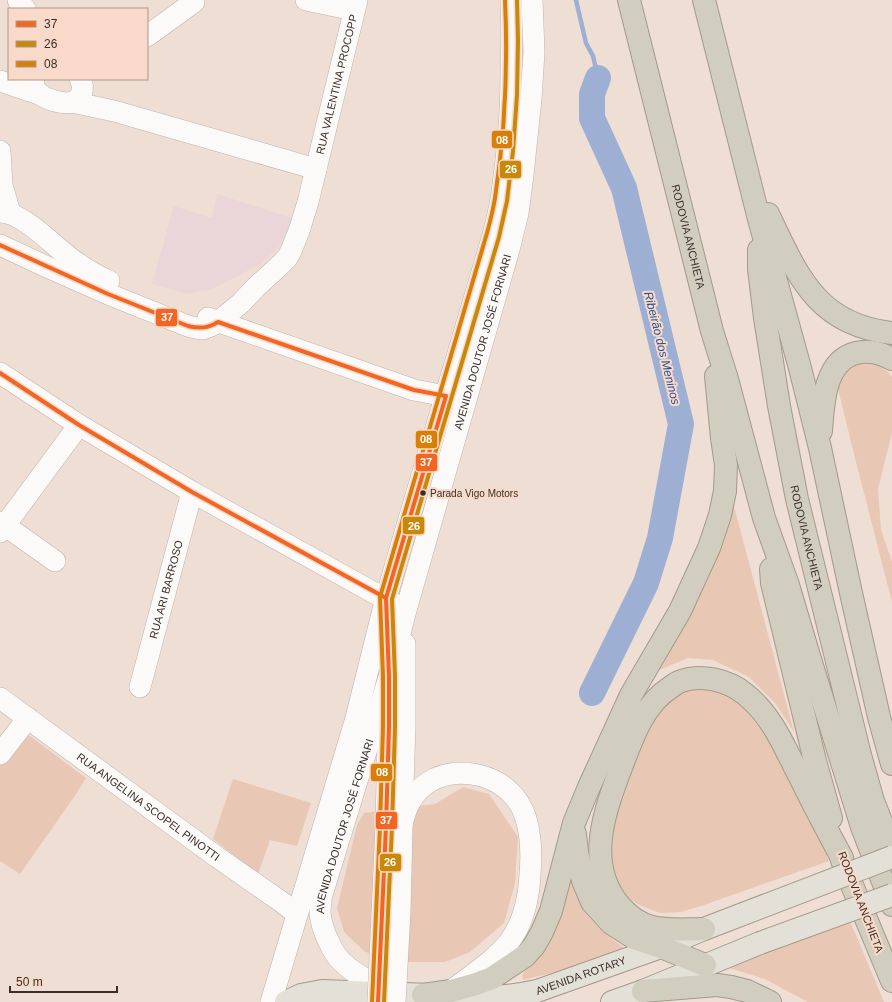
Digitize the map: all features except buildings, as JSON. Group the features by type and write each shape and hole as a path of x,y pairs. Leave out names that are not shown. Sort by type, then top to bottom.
{"highway":[{"name":"RODOVIA ANCHIETA","path":"630,0 712,331 727,379 764,518 788,585 862,827 892,904"},
{"name":"RODOVIA ANCHIETA","path":"704,0 759,219 800,368 820,448 879,717 892,764"},
{"path":"748,171 797,271 815,296 832,311 851,322 870,329 892,333"},
{"name":"RODOVIA ANCHIETA","path":"759,219 759,269 765,318 779,406 797,499 860,755 873,801 892,849"},
{"path":"423,995 451,991 492,978 525,956 534,946 542,932 551,911 574,823 589,787 631,695 680,611 709,548 720,515 725,491 726,465 716,386 712,331"},
{"path":"820,448 822,415 827,386 832,374 840,362 849,355 863,352 878,353 892,359"},
{"name":"RODOVIA ANCHIETA","path":"764,518 772,583 815,761 844,866 892,981"},
{"path":"704,929 675,930 652,927 638,921 625,912 607,887 603,875 601,858 600,842 609,798 637,728 644,715 654,702 665,691 679,682 701,678 716,680 731,685 744,693 764,711 780,736 801,780 842,858"},
{"path":"574,823 577,852 583,881 592,902 611,923 634,938 705,965"},
{"path":"643,991 717,985 747,991 770,1002"}],"main road":[{"name":"AVENIDA ROTARY","path":"286,1002 300,995 322,991 389,999 423,995 504,997 537,991 661,947 892,857"},
{"path":"612,1002 643,991 760,942 892,895"}],"street":[{"path":"18,0 24,8"},
{"path":"306,0 355,5"},
{"name":"AVENIDA DOUTOR JOSÉ FORNARI","path":"271,1002 356,718 386,598 493,235 501,200 507,151 511,95 512,25 510,0"},
{"name":"AVENIDA DOUTOR JOSÉ FORNARI","path":"389,999 340,960 332,950 322,925 320,912 322,898 325,883 389,677 406,610 466,397 508,255 518,212 524,168 534,60 532,0"},
{"path":"148,35 194,2"},
{"name":"RUA VALENTINA PROCOPP","path":"256,287 287,258 299,231 316,169 355,5"},
{"path":"0,80 37,87 47,98 66,103 80,86 114,111 316,169"},
{"path":"0,150 3,202 25,222 68,256 93,273 122,287 218,322 414,390 446,396 466,397"},
{"path":"0,245 108,294 196,328 207,328 218,322 241,303 256,287"},
{"path":"197,314 218,306 256,287"},
{"path":"0,373 79,425 192,492 406,610 405,726 397,826 389,999"},
{"path":"55,561 2,526 79,425"},
{"name":"RUA ARI BARROSO","path":"140,687 192,492"},
{"name":"AVENIDA DOUTOR JOSÉ FORNARI","path":"386,598 389,677"},
{"path":"389,677 389,727 397,826"},
{"name":"RUA ANGELINA SCOPEL PINOTTI","path":"0,698 297,914"},
{"path":"0,754 28,718"},
{"path":"397,826 410,801 421,787 437,778 455,773 482,776 500,784 508,790 520,804 527,822 531,865 528,899 523,918 508,942 487,963 451,991"}],"shaded area":[{"path":"217,194 295,219 281,245 261,264 212,289 188,294 152,284 174,206 212,218"},
{"path":"855,363 877,363 892,377 892,433 878,489 881,530 892,562 892,602 838,389 844,374"},
{"path":"732,499 794,732 776,704 749,677 713,660 688,658 657,671"},
{"path":"697,683 721,689 745,708 767,738 818,832 829,861 701,906 681,912 660,913 637,904 624,894 611,878 611,802 654,709"},
{"path":"22,730 86,778 20,874 0,861 0,765"},
{"path":"233,779 311,803 297,846 270,840 258,874 213,839"},
{"path":"463,787 489,794 518,837 515,883 504,923 470,952 445,962 388,962 364,951 344,932 337,908 357,825 364,813 435,804"},
{"path":"568,871 576,895 587,914 606,934 628,951 523,980 522,975 539,956"},
{"path":"850,921 884,1002 808,1002 765,979 723,966"}],"waterway":[{"name":"Ribeirão dos Meninos","path":"576,0 586,43 593,56 598,78"},
{"name":"Ribeirão dos Meninos","path":"592,693 646,583 660,538 681,424 624,188 592,118 592,94 598,78"}],"transit line":[{"name":"08","path":"372,1002 383,727 380,597 487,233 493,207 501,149 505,99 505,0"},
{"name":"26","path":"384,1002 395,727 392,599 499,237 507,201 513,151 517,95 517,0"},
{"name":"37","path":"0,245 108,294 188,326 204,327 211,326 218,322 414,390 446,396 386,598 389,727 378,1002"},
{"name":"37","path":"0,373 79,425 192,492 386,598"}],"place":[{"name":"Parada Vigo Motors","path":"423,493"}]}
